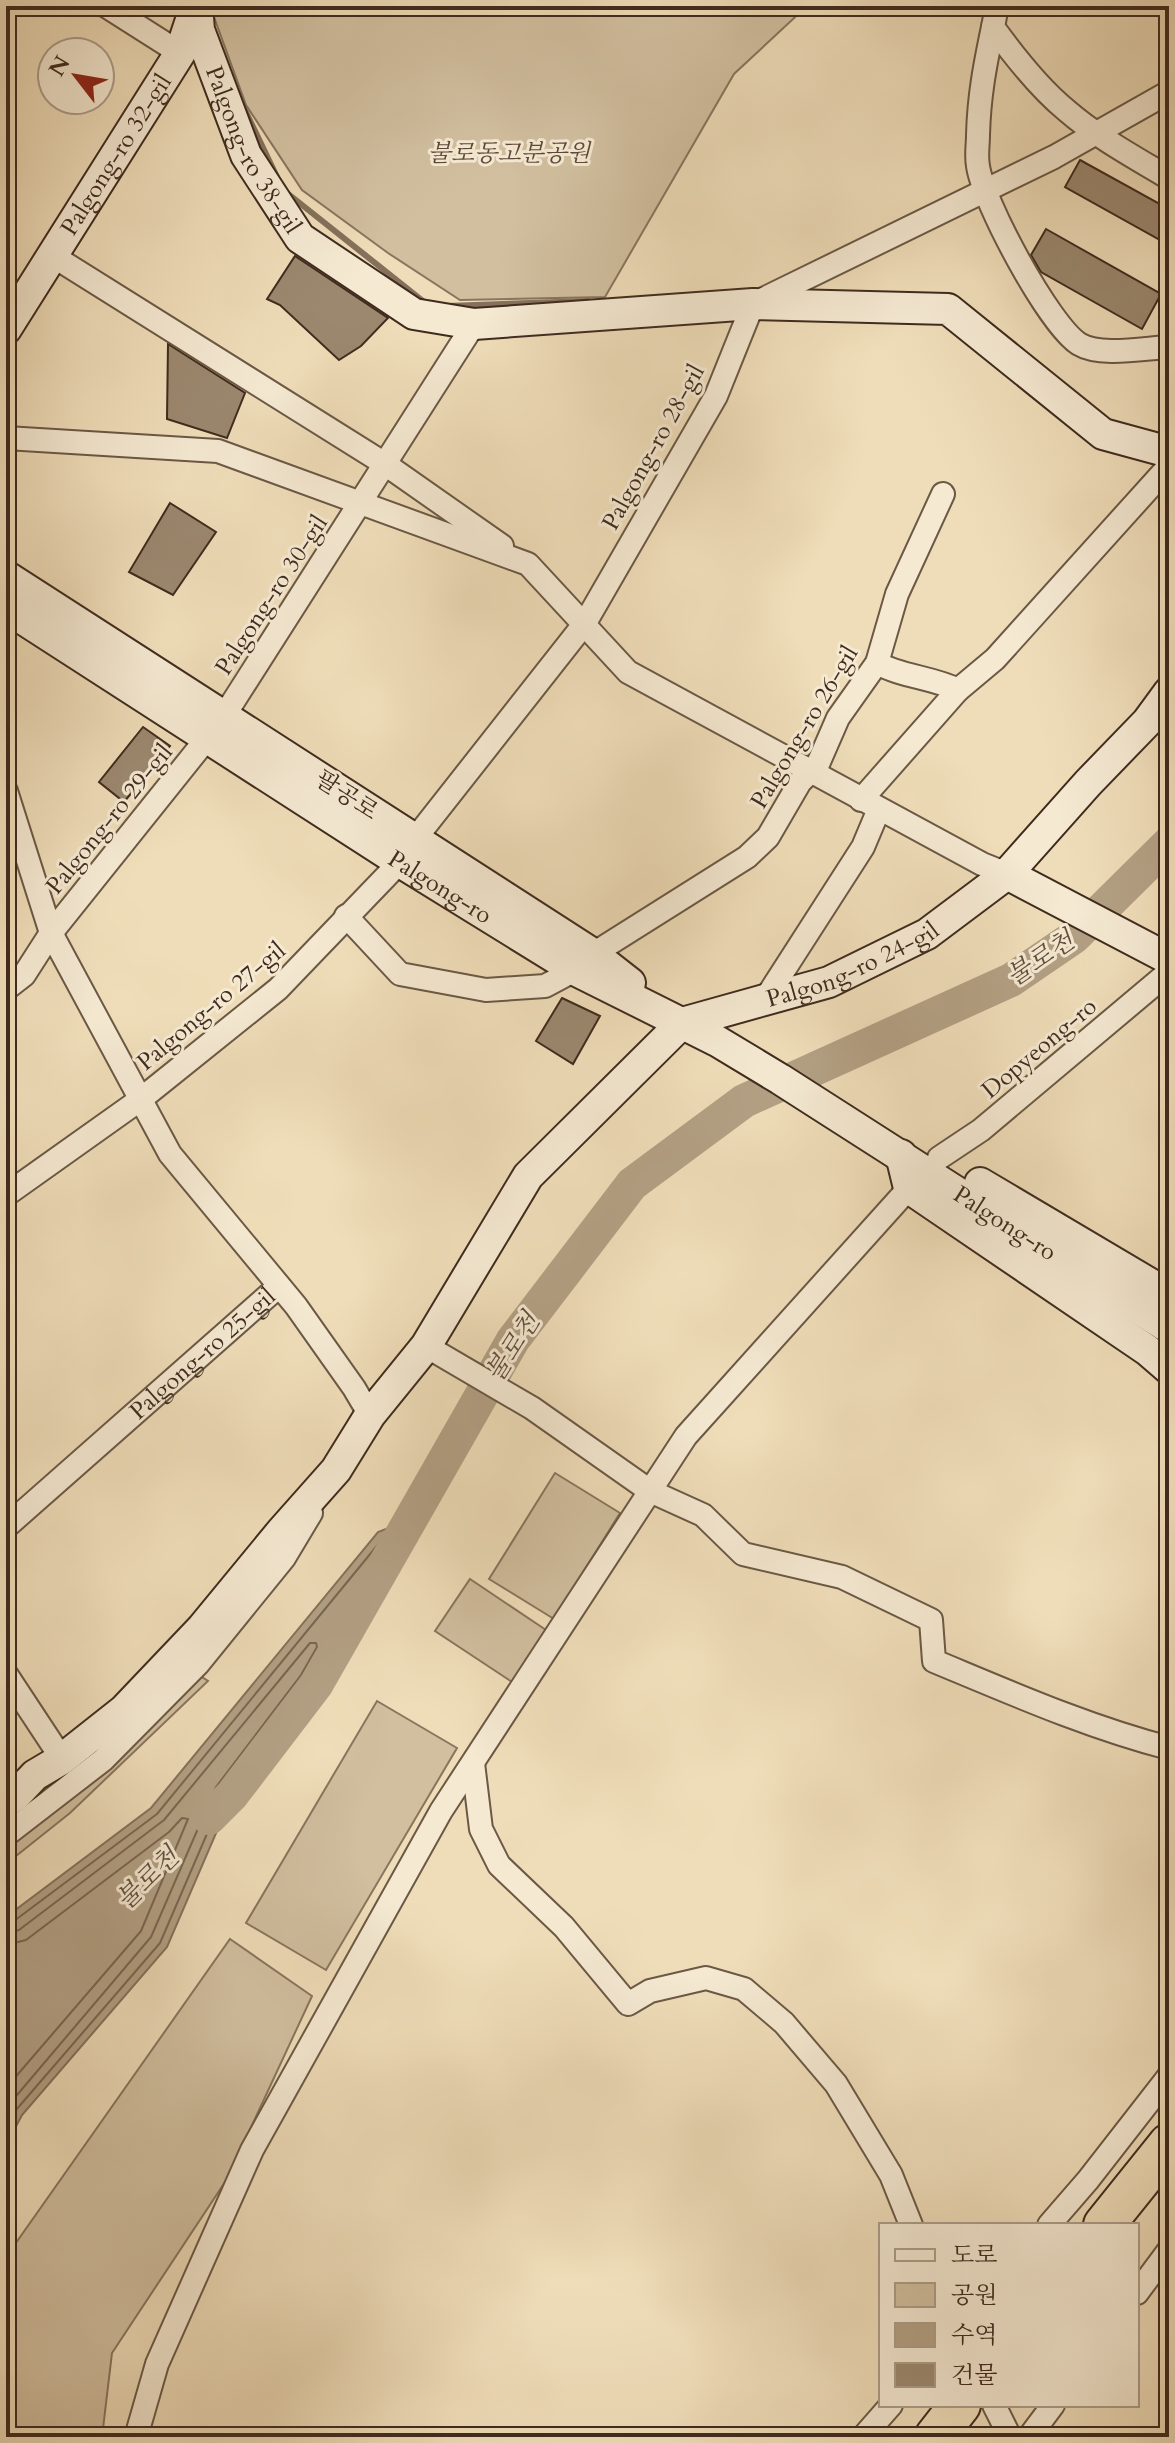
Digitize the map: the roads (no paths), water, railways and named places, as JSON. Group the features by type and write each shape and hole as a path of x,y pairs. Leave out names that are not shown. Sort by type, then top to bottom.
{"highway":[{"path":"1106,2223 1169,2144"}],"main road":[{"name":"Palgong-ro 32-gil","path":"6,329 180,53 196,6"},
{"name":"Palgong-ro 38-gil","path":"196,6 199,30 246,155 300,238 414,314 474,324 753,304 948,309 1103,434 1169,452"},
{"path":"6,576 216,726"},
{"name":"Palgong-ro","path":"6,608 216,726 408,850"},
{"name":"Palgong-ro 24-gil","path":"682,1023 829,982 927,934 1014,877 1088,783 1147,722 1169,692"},
{"path":"6,1802 17,1794 21,1778 62,1759 124,1710 202,1628 336,1470 370,1415 434,1352 528,1176 682,1023 408,850"},
{"path":"1014,877 1160,953"},
{"name":"Palgong-ro","path":"682,1023 717,1041 901,1155 1169,1328"},
{"path":"1169,1295 939,1158 901,1155 909,1188 1147,1350 1169,1369"}],"street":[{"name":"Palgong-ro 32-gil","path":"106,6 180,53"},
{"path":"995,16 1014,56 1064,109 1095,133 1169,178"},
{"path":"995,16 979,90 978,166 985,191 1022,268 1047,308 1078,344 1096,351 1169,347"},
{"path":"753,304 1054,157 1169,92"},
{"name":"Palgong-ro 32-gil","path":"53,256 187,340"},
{"name":"Palgong-ro 28-gil","path":"408,850 585,623 716,396 753,304"},
{"name":"Palgong-ro 30-gil","path":"216,726 474,324"},
{"name":"Palgong-ro 30-gil","path":"187,340 385,464 528,564 628,672 810,772"},
{"name":"Palgong-ro 30-gil","path":"6,438 218,451 528,564"},
{"path":"764,1001 863,847 870,804 958,690 995,659 1169,466"},
{"name":"Palgong-ro 26-gil","path":"346,916 400,974 486,990 545,986 758,848 768,837 800,782 818,764 838,718 877,663 897,594 943,494"},
{"path":"877,663 891,670 941,681 958,690"},
{"name":"Palgong-ro 29-gil","path":"6,989 15,968 51,933 216,726"},
{"path":"810,772 982,864 1014,877"},
{"name":"Palgong-ro 29-gil","path":"6,791 51,933 77,982"},
{"name":"Palgong-ro 27-gil","path":"6,1195 141,1099 278,989 408,850"},
{"name":"Dopyeong-ro","path":"939,1158 981,1130 1169,972"},
{"name":"Palgong-ro 27-gil","path":"77,982 170,1154 279,1286"},
{"path":"136,2437 157,2364 252,2150 441,1811 686,1436 909,1188"},
{"name":"Palgong-ro 25-gil","path":"6,1527 279,1286 346,1376 370,1415"},
{"path":"434,1352 532,1408 650,1491 703,1515 743,1554 842,1577 931,1620 934,1661 1110,1731 1169,1748"},
{"path":"6,1835 103,1760 198,1664 284,1558 336,1470"},
{"path":"11,1681 62,1759"},
{"path":"473,1763 481,1829 499,1865 564,1927 628,2004 650,1991 706,1978 744,1989 784,2023 836,2084 891,2175 910,2223"},
{"path":"1051,2223 1169,2076"},
{"path":"1139,2290 1169,2250"},
{"path":"863,2437 889,2407"},
{"path":"995,2407 1010,2437"},
{"path":"1029,2437 1052,2407"}],"water":[{"path":"412,1519 316,1684 232,1796 167,1947 22,2115 6,2145 6,1917 151,1808 378,1532"}],"waterway":[{"path":"242,104 277,177"},
{"path":"287,193 428,305"},
{"path":"447,306 588,301"},
{"name":"불로천","path":"209,1818 232,1795 316,1685 513,1340 632,1184 744,1101 1011,980 1074,937 1169,843"}],"park label":[{"name":"불로동고분공원","path":"509,153"}]}
